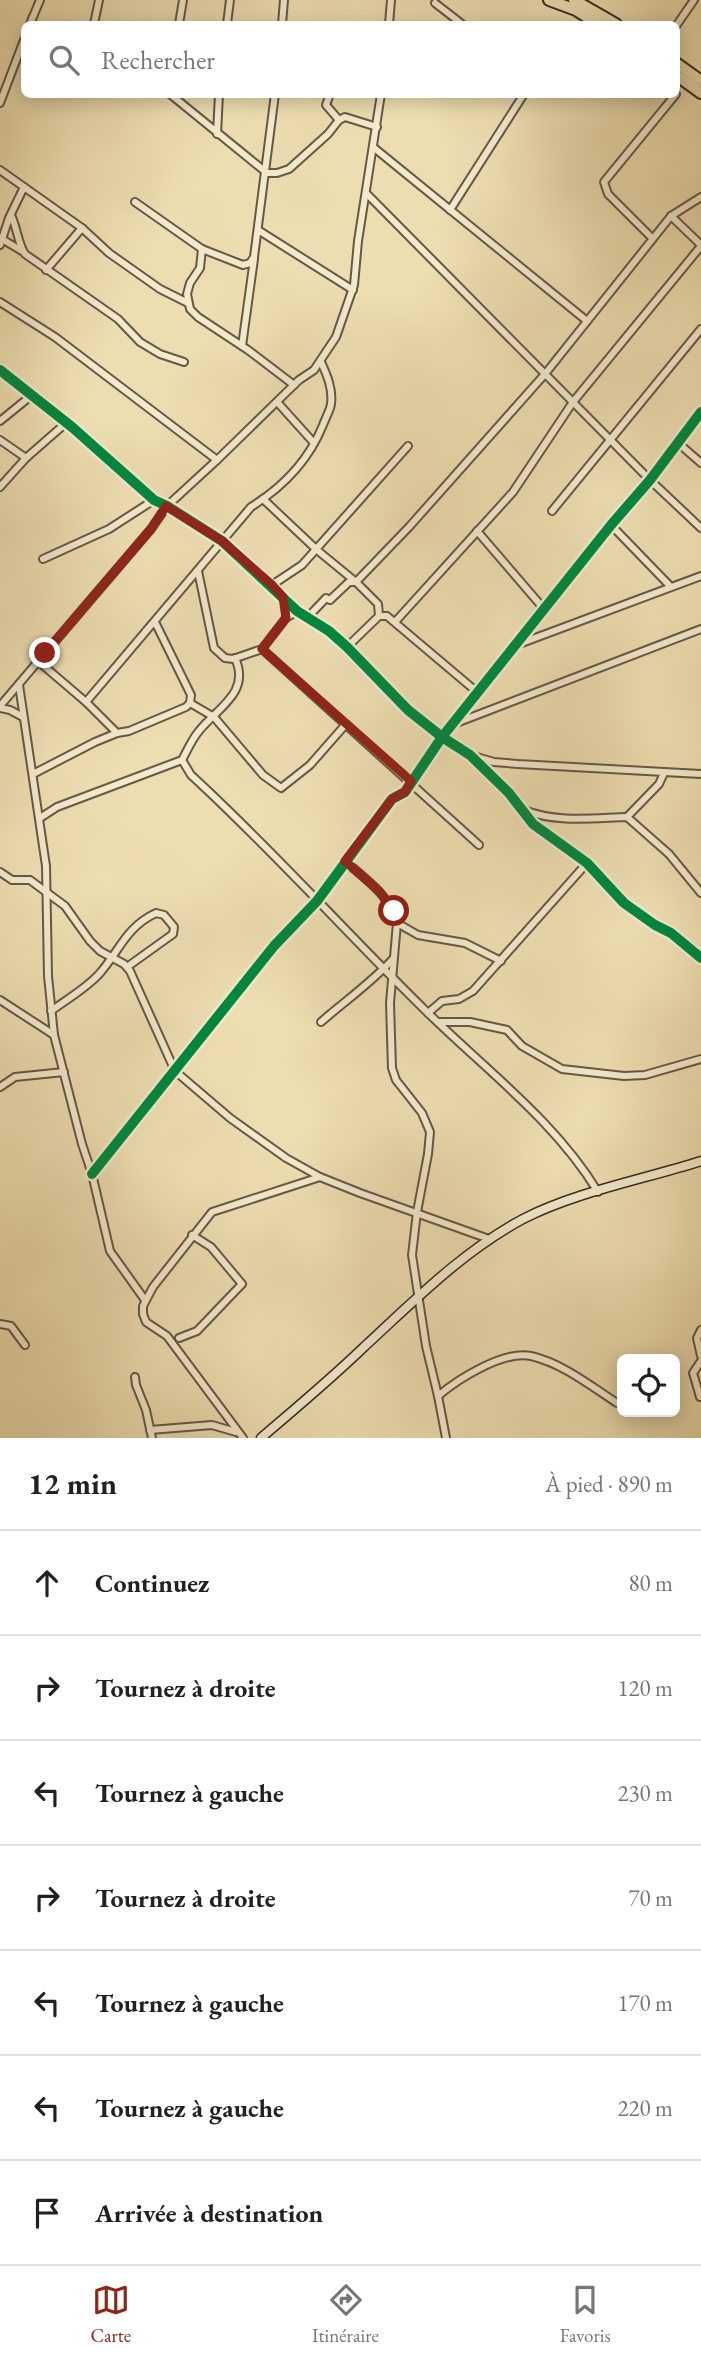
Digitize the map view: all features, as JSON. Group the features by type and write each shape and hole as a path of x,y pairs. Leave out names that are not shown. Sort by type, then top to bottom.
{"highway":[{"path":"549,0 575,5 610,21"},
{"path":"575,5 594,21"},
{"path":"680,65 701,80"},
{"path":"680,79 701,93"}],"main road":[{"path":"261,1438 419,1296 489,1239 527,1217 556,1205 701,1161"}],"street":[{"path":"31,21 40,0"},
{"path":"95,21 99,0"},
{"path":"180,21 183,0"},
{"path":"227,21 230,0"},
{"path":"282,21 284,0"},
{"path":"680,21 694,0"},
{"path":"390,21 393,2"},
{"path":"435,3 458,21"},
{"path":"575,5 588,21"},
{"path":"0,103 21,48"},
{"path":"680,80 701,98"},
{"path":"680,90 684,85"},
{"path":"175,98 267,173 289,169 345,117 377,127"},
{"path":"217,134 219,98"},
{"path":"242,346 267,173 275,98"},
{"path":"329,98 326,105 339,120"},
{"path":"23,717 0,708 151,529 166,506 321,362 336,337 353,290 381,98"},
{"path":"450,210 521,98"},
{"path":"652,238 608,194 604,182 673,98"},
{"path":"373,147 587,321"},
{"path":"0,170 82,228 109,253 160,289 188,303 198,317 294,385"},
{"path":"24,187 10,215 1,242 22,251 118,319 140,342 160,354 184,362"},
{"path":"366,193 610,440 701,528"},
{"path":"308,617 327,598 330,600 349,582 356,582 409,527 545,374 671,216 701,197"},
{"path":"135,202 202,249 243,265 250,263 254,257"},
{"path":"10,215 19,232 22,251"},
{"path":"395,622 513,492 573,402 701,246 671,216"},
{"path":"46,270 82,228"},
{"path":"258,230 353,290"},
{"path":"188,303 187,294 190,283 200,268 202,249"},
{"path":"0,302 55,337 217,460"},
{"path":"552,511 701,329"},
{"path":"86,702 251,507 290,477 314,443 331,405 328,378 321,362"},
{"path":"0,370 154,500 222,541 297,611 347,647 408,710 470,755 509,793 533,824 587,863 624,903 671,933 701,958"},
{"path":"0,421 32,395"},
{"path":"278,402 314,443"},
{"path":"92,1174 274,946 317,901 392,799 405,792 450,726 611,524 650,480 701,412"},
{"path":"0,487 26,458 66,423"},
{"path":"0,440 26,458"},
{"path":"677,442 701,463"},
{"path":"272,585 302,565 317,550 408,446"},
{"path":"263,499 378,604 379,616"},
{"path":"43,559 109,529 154,500"},
{"path":"611,524 671,587"},
{"path":"477,531 544,609"},
{"path":"198,571 214,648 225,658 235,658 262,649 286,618 297,611"},
{"path":"516,645 701,576"},
{"path":"283,597 286,618"},
{"path":"347,647 379,616 387,616 477,692"},
{"path":"33,775 95,741 129,731 190,703 191,695 155,622"},
{"path":"450,726 701,629"},
{"path":"262,649 479,845"},
{"path":"40,818 57,807 182,760 198,731 226,706 241,670 235,658"},
{"path":"38,661 117,733"},
{"path":"19,685 46,866 48,976 54,1035 110,1251 145,1300"},
{"path":"190,703 214,717 263,775 281,789 310,765 345,724"},
{"path":"470,755 494,762 701,774"},
{"path":"182,760 191,775 292,873 393,978 547,1125 584,1169 598,1192"},
{"path":"522,810 578,819 627,817 659,784 664,772"},
{"path":"627,817 669,854 701,893"},
{"path":"345,861 387,901 394,911 397,923 390,1003 393,1074 422,1113 430,1132 416,1212 412,1255 426,1346 446,1438"},
{"path":"428,1013 443,1001 466,996 501,961 587,863"},
{"path":"0,872 12,880 30,880 47,892 74,915 90,941 100,951 127,967 175,1071 253,1134 286,1158 320,1177 489,1239"},
{"path":"51,1011 99,974 141,920 156,913 163,915 175,930 173,934 127,967"},
{"path":"397,923 418,935 465,943 501,961"},
{"path":"321,1023 366,986 393,959"},
{"path":"0,1000 54,1035"},
{"path":"438,1022 470,1022 507,1030 522,1046 562,1069 624,1076 645,1075 701,1059"},
{"path":"0,1087 15,1077 64,1072"},
{"path":"241,1435 167,1335 146,1322 143,1314 145,1300 192,1236 216,1209 320,1177"},
{"path":"179,1338 197,1331 242,1284 211,1247 192,1236"},
{"path":"0,1324 10,1326 25,1345"},
{"path":"700,1397 693,1373 701,1358 698,1338 701,1330"},
{"path":"438,1396 468,1373 519,1355 547,1362 617,1403"},
{"path":"135,1377 152,1438"},
{"path":"150,1430 212,1425 241,1435"}],"cycle path":[{"path":"0,370 72,427 154,500 222,541 297,611 329,631 347,647 408,710 470,755 509,793 533,824 587,863 624,903 671,933 701,958"},
{"path":"92,1174 274,946 317,901 392,799 405,792 442,737 650,480 701,412"}],"route":[{"path":"45,653 151,529 166,506 222,541 283,597 286,618 262,649 411,781 405,792 392,799 345,861 379,891 394,911"}]}
